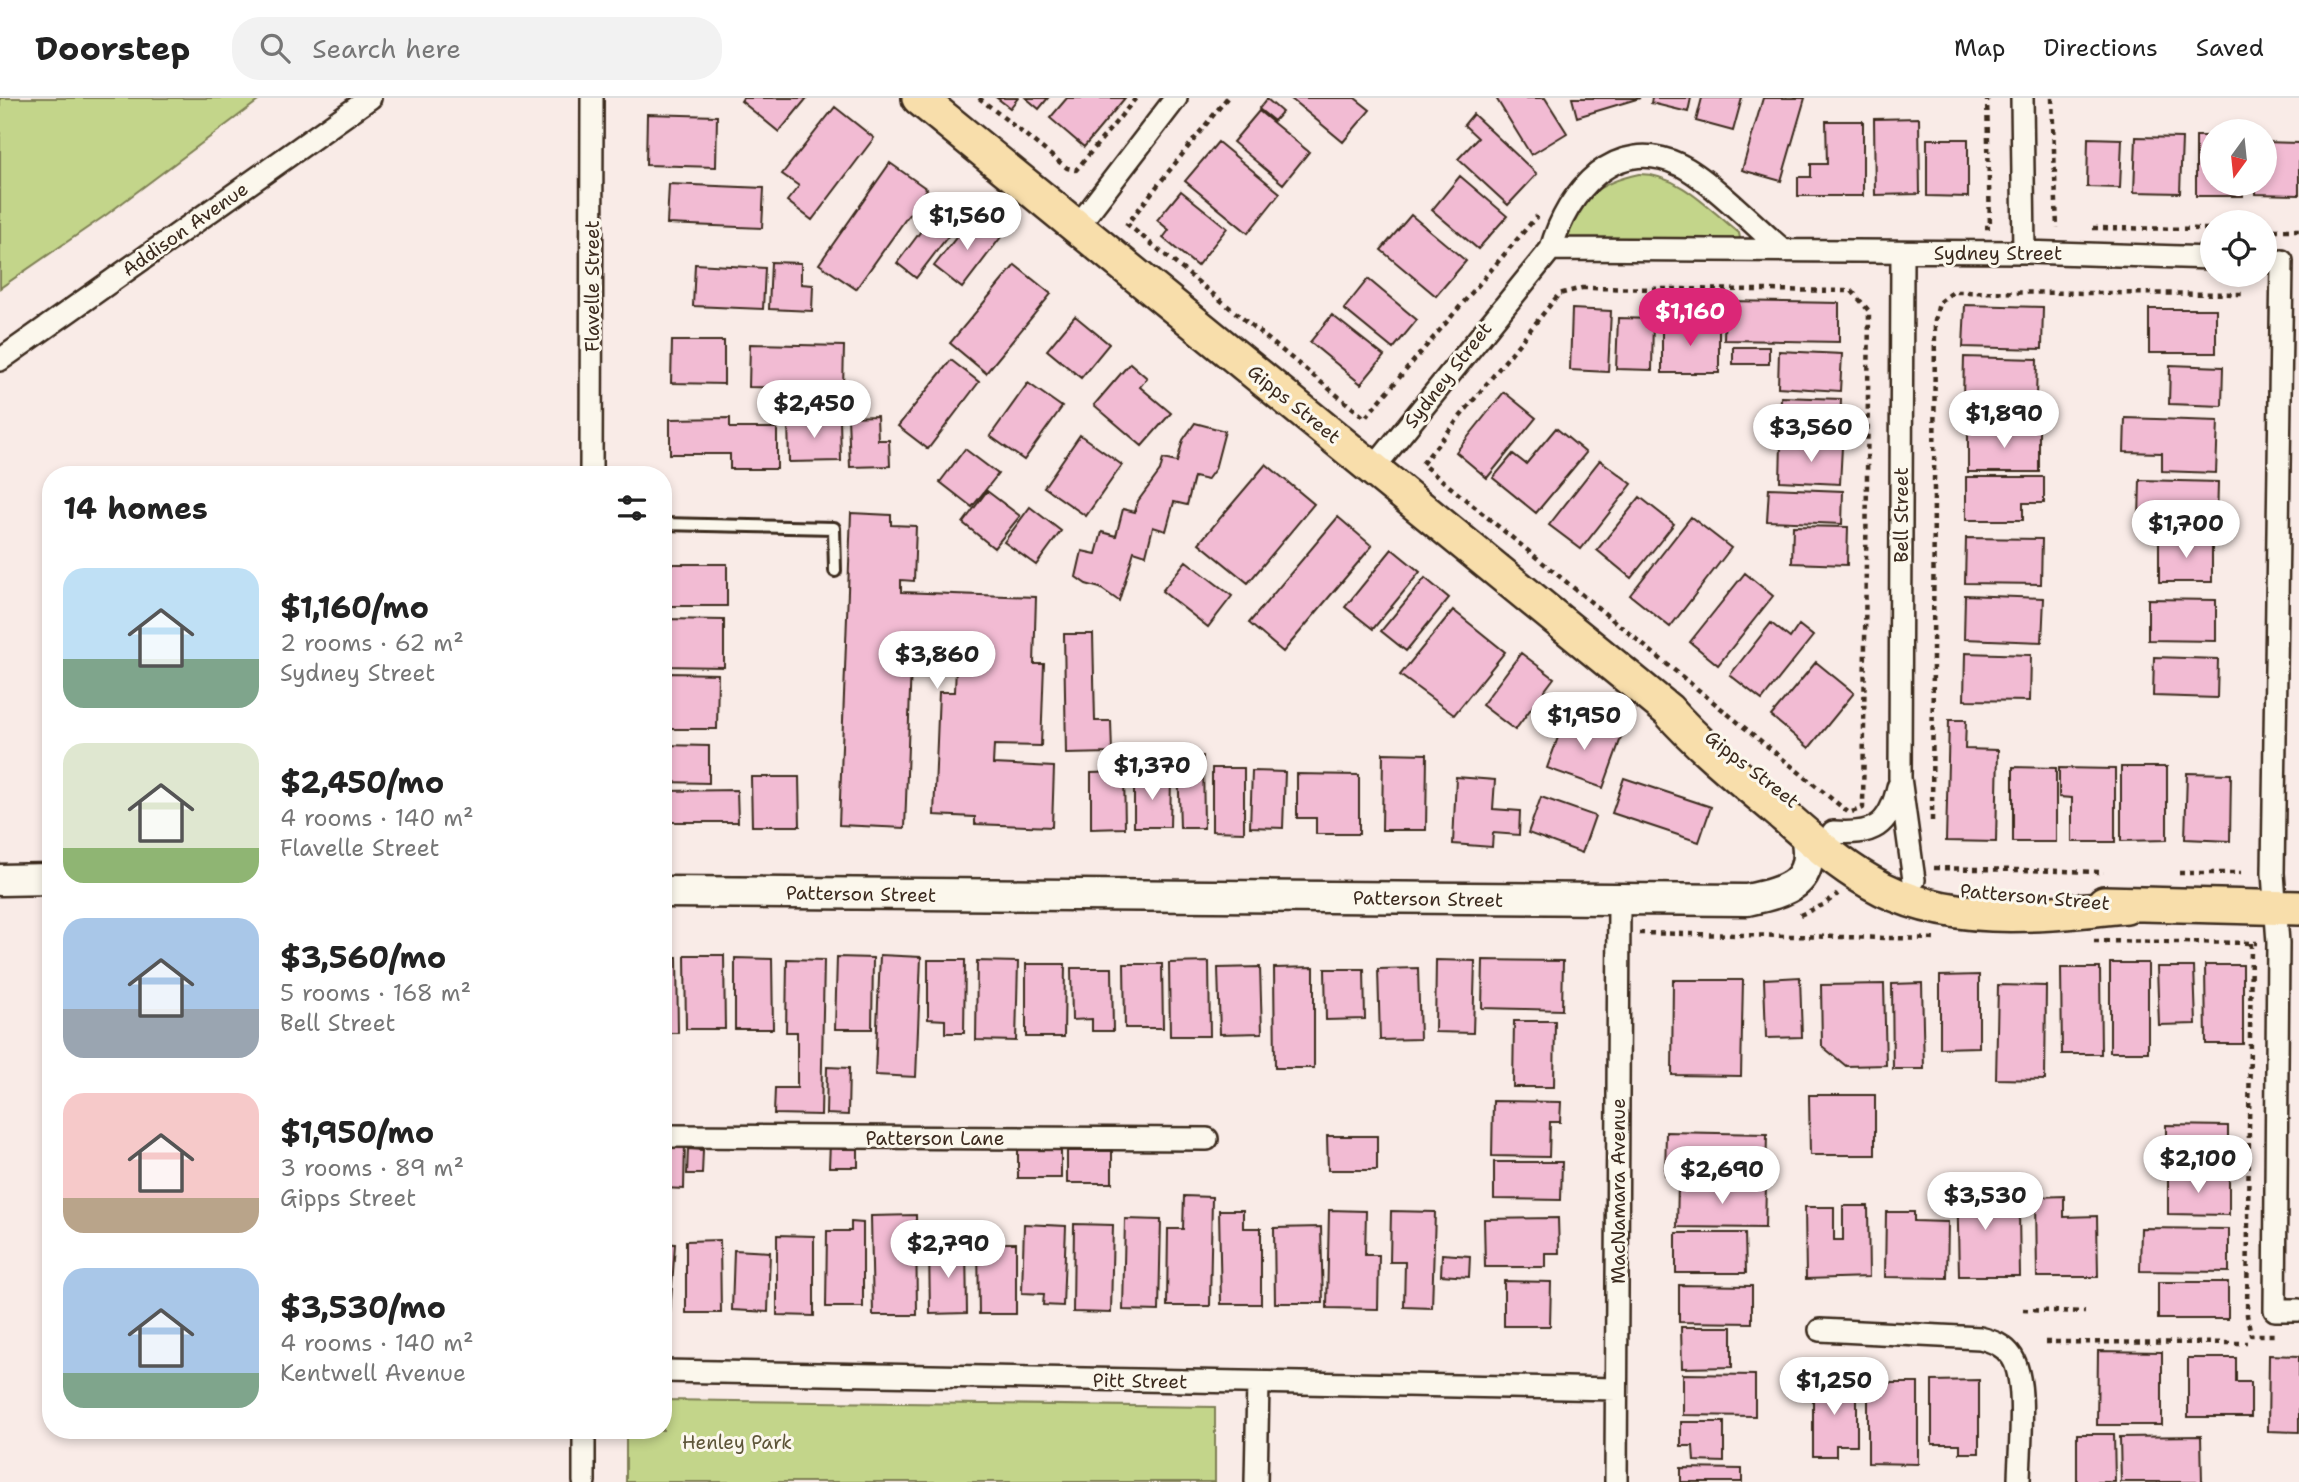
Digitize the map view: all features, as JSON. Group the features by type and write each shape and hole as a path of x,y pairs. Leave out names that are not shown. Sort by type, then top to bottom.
{"main road":[{"name":"Gipps Street","path":"919,98 1668,710 1703,730 1829,827"},
{"name":"Patterson Street","path":"1829,827 1872,884 1925,904 1988,913 2046,914 2126,906 2288,908"},
{"name":"Patterson Street","path":"1829,827 1883,867 1923,874 1981,895 2049,896 2126,906"}],"street":[{"name":"Addison Avenue","path":"0,360 370,98"},
{"name":"Flavelle Street","path":"589,466 592,98"},
{"path":"1077,227 1176,98"},
{"path":"2022,98 2024,252"},
{"name":"Sydney Street","path":"1373,469 1551,249 1559,221 1573,196 1597,174 1622,159 1655,157 1682,165 1784,251"},
{"name":"Sydney Street","path":"1551,249 2024,252 2200,258"},
{"name":"Bell Street","path":"1829,827 1856,834 1872,830 1894,806 1900,778 1902,253"},
{"path":"2282,261 2273,873 2288,908 2276,1310 2299,1310"},
{"name":"Bell Street","path":"1900,778 1923,874"},
{"name":"Patterson Street","path":"672,892 1747,900 1788,889 1800,879 1829,827"},
{"path":"0,880 42,879"},
{"name":"MacNamara Avenue","path":"1616,1482 1619,901"},
{"name":"Patterson Lane","path":"672,1136 1208,1139"},
{"path":"1820,1330 1980,1338 1997,1343 2012,1357 2019,1378 2019,1482"},
{"name":"Pitt Street","path":"672,1371 1616,1389"},
{"path":"1256,1482 1258,1383"},
{"path":"584,1439 584,1482"}],"lane":[{"path":"672,524 834,528 835,571"}],"path":[{"path":"979,98 1067,168 1076,170 1136,98"},
{"path":"1227,98 1127,224 1365,418"},
{"path":"2052,98 2054,228 2067,228"},
{"path":"2081,228 2200,229"},
{"path":"2277,230 2299,230"},
{"path":"1582,288 1852,291 1869,310 1865,796 1863,808 1829,827 1422,464 1559,294 1582,288"},
{"path":"1932,826 1935,320 1939,303 1953,292 2246,294"},
{"path":"1923,874 2109,872"},
{"path":"2177,873 2241,873"},
{"path":"2023,1310 2085,1312"},
{"path":"2045,1342 2247,1343"}],"green space":[{"path":"0,98 262,98 106,215 0,288"},
{"path":"1639,174 1667,180 1693,194 1739,233 1740,238 1737,242 1564,240 1574,214 1590,195 1612,182"},
{"name":"Henley Park","path":"672,1400 1215,1407 1215,1482 626,1482 626,1439 672,1439"}],"building":[{"path":"743,98 807,98 779,132 741,101"},
{"path":"997,98 1018,98 1010,108"},
{"path":"1026,98 1048,98 1039,109"},
{"path":"1067,98 1125,98 1084,147 1050,118"},
{"path":"1290,98 1355,98 1370,110 1343,142"},
{"path":"1496,98 1545,98 1567,133 1531,155"},
{"path":"1572,98 1640,98 1577,117"},
{"path":"1652,98 1691,98 1688,112 1651,103"},
{"path":"1702,98 1742,98 1733,131 1696,121"},
{"path":"1763,98 1805,98 1781,181 1742,170"},
{"path":"1267,99 1282,112 1274,121 1259,109"},
{"path":"835,107 874,138 812,220 787,201 799,186 782,174"},
{"path":"1259,111 1309,152 1283,184 1233,142"},
{"path":"647,114 717,116 716,167 646,165"},
{"path":"1473,114 1537,174 1508,205 1458,159 1478,138 1464,125"},
{"path":"1919,118 1920,194 1875,195 1874,119"},
{"path":"1826,121 1863,121 1863,196 1798,196 1798,177 1811,177 1811,164 1827,164"},
{"path":"2196,136 2200,136 2200,196 2196,196"},
{"path":"2136,137 2182,138 2180,193 2134,192"},
{"path":"2088,138 2122,139 2120,188 2087,187"},
{"path":"1927,139 1968,139 1968,197 1927,196"},
{"path":"1218,142 1280,193 1248,233 1185,181"},
{"path":"2277,142 2299,143 2299,195 2277,194"},
{"path":"890,163 927,189 856,289 819,264"},
{"path":"1460,176 1507,216 1478,249 1432,210"},
{"path":"669,184 764,188 762,228 667,224"},
{"path":"1181,191 1227,228 1197,266 1163,238 1169,230 1157,220"},
{"path":"948,195 968,210 916,278 897,263"},
{"path":"1411,215 1466,261 1436,296 1381,250"},
{"path":"973,216 1001,237 962,288 934,266"},
{"path":"771,262 801,263 801,284 813,285 812,311 769,309"},
{"path":"695,264 765,268 763,309 693,306"},
{"path":"1015,265 1051,294 986,373 950,343"},
{"path":"1368,279 1417,320 1393,349 1344,309"},
{"path":"1725,301 1839,303 1839,342 1724,340"},
{"path":"1965,305 2043,307 2042,349 1963,347"},
{"path":"1572,309 1611,311 1608,372 1570,370"},
{"path":"2149,309 2216,309 2216,353 2149,353"},
{"path":"1332,315 1384,356 1361,384 1310,342"},
{"path":"1075,316 1109,344 1081,378 1047,350"},
{"path":"1618,318 1653,319 1652,370 1616,369"},
{"path":"1662,324 1719,324 1719,373 1662,373"},
{"path":"672,341 724,341 724,384 671,383"},
{"path":"750,344 844,346 843,389 749,387"},
{"path":"1733,347 1769,347 1769,364 1733,364"},
{"path":"1779,351 1842,354 1840,391 1778,387"},
{"path":"1964,357 2037,359 2036,399 1963,398"},
{"path":"951,360 979,382 928,449 898,426"},
{"path":"1130,363 1147,378 1140,387 1171,413 1142,446 1094,405"},
{"path":"2170,365 2223,367 2222,406 2169,404"},
{"path":"1028,383 1062,407 1024,460 990,436"},
{"path":"1504,392 1536,418 1487,478 1456,452"},
{"path":"1781,397 1841,399 1840,434 1780,433"},
{"path":"877,416 878,440 889,440 890,466 850,467 848,417"},
{"path":"730,418 730,428 777,428 777,469 730,469 730,454 670,454 670,419"},
{"path":"840,418 841,461 789,462 788,419"},
{"path":"2125,418 2218,421 2216,473 2162,471 2162,453 2124,452"},
{"path":"1195,423 1225,431 1215,469 1207,480 1194,477 1187,505 1174,502 1166,531 1153,527 1146,555 1134,551 1119,601 1076,577 1082,551 1096,554 1102,532 1116,536 1123,509 1135,512 1138,501 1160,471 1163,459 1177,462 1183,440"},
{"path":"1556,428 1586,453 1536,513 1493,478 1513,454 1526,464"},
{"path":"1968,428 2039,428 2039,472 1968,472"},
{"path":"1080,435 1122,465 1086,516 1044,487"},
{"path":"1781,444 1842,447 1840,484 1780,481"},
{"path":"965,449 998,474 972,507 940,482"},
{"path":"1600,460 1632,484 1581,549 1549,525"},
{"path":"1266,464 1314,504 1248,583 1199,543"},
{"path":"1966,477 2044,477 2044,503 2023,503 2023,520 1966,520"},
{"path":"2140,480 2218,482 2217,522 2139,520"},
{"path":"1769,488 1843,491 1842,524 1767,521"},
{"path":"987,491 1020,516 994,548 963,523"},
{"path":"1640,497 1674,524 1631,578 1597,550"},
{"path":"1030,507 1061,531 1036,565 1004,542"},
{"path":"851,513 891,515 891,525 916,526 914,581 901,580 901,592 1036,597 1034,664 1044,664 1041,746 994,745 993,764 1054,767 1052,827 975,824 975,817 934,815 939,692 955,692 956,665 911,664 905,828 839,825"},
{"path":"1338,517 1372,546 1283,652 1249,623"},
{"path":"1691,517 1731,548 1670,627 1630,595"},
{"path":"1793,526 1848,527 1847,565 1792,563"},
{"path":"2159,537 2212,537 2212,582 2159,582"},
{"path":"1966,538 2042,539 2041,584 1965,583"},
{"path":"1392,549 1420,572 1373,629 1345,607"},
{"path":"1186,561 1232,596 1208,627 1162,591"},
{"path":"672,564 727,564 727,606 672,606"},
{"path":"1745,573 1773,596 1718,665 1690,642"},
{"path":"1425,578 1449,598 1406,651 1381,631"},
{"path":"1965,595 2044,598 2042,642 1964,639"},
{"path":"2148,599 2216,600 2216,641 2148,640"},
{"path":"1453,610 1505,652 1454,715 1400,675"},
{"path":"672,619 724,620 724,667 672,666"},
{"path":"1771,623 1790,638 1799,625 1813,636 1762,700 1730,675"},
{"path":"1064,634 1093,634 1095,721 1111,721 1112,753 1066,754"},
{"path":"1521,653 1554,678 1515,730 1482,705"},
{"path":"1965,653 2031,655 2030,701 1964,700"},
{"path":"2154,657 2218,659 2217,698 2153,696"},
{"path":"1816,662 1854,693 1809,748 1771,716"},
{"path":"672,673 718,674 717,729 672,729"},
{"path":"1566,715 1622,735 1603,788 1547,768"},
{"path":"1949,720 1966,720 1965,749 1998,750 1996,842 1946,841"},
{"path":"672,745 709,746 709,783 672,782"},
{"path":"1383,753 1427,754 1426,830 1382,830"},
{"path":"1203,756 1204,828 1180,828 1178,757"},
{"path":"2013,767 2056,768 2056,842 2013,842"},
{"path":"2121,767 2167,767 2167,840 2121,841"},
{"path":"1212,768 1244,768 1244,832 1212,831"},
{"path":"2059,768 2115,769 2115,842 2072,842 2072,798 2059,797"},
{"path":"1252,771 1285,772 1283,828 1250,827"},
{"path":"1124,772 1125,828 1091,829 1091,773"},
{"path":"2187,773 2231,774 2230,841 2185,839"},
{"path":"1297,774 1359,775 1359,834 1316,834 1316,818 1297,818"},
{"path":"751,777 799,777 800,826 752,826"},
{"path":"1456,777 1495,780 1493,809 1520,811 1519,835 1493,833 1492,847 1453,844"},
{"path":"1134,778 1171,778 1170,827 1134,827"},
{"path":"1624,778 1711,807 1699,842 1612,813"},
{"path":"737,790 738,822 672,822 672,791"},
{"path":"1541,797 1595,816 1582,853 1528,833"},
{"path":"685,955 724,955 725,1029 686,1029"},
{"path":"880,955 921,957 916,1077 875,1075"},
{"path":"672,957 677,957 678,1033 672,1033"},
{"path":"837,957 873,958 872,1029 835,1029"},
{"path":"735,958 772,959 773,1029 735,1029"},
{"path":"787,959 824,960 821,1115 774,1114 775,1088 797,1088 797,1032 786,1032"},
{"path":"928,960 965,960 964,1033 945,1033 945,1020 928,1019"},
{"path":"1436,960 1475,961 1473,1033 1435,1032"},
{"path":"1483,960 1563,961 1562,1010 1482,1008"},
{"path":"977,961 1018,962 1016,1041 976,1040"},
{"path":"1209,962 1210,1036 1170,1036 1169,963"},
{"path":"2110,963 2148,963 2148,1052 2110,1052"},
{"path":"1026,964 1065,964 1064,1037 1026,1037"},
{"path":"1124,964 1162,964 1163,1028 1125,1028"},
{"path":"2205,965 2243,965 2243,1044 2206,1044"},
{"path":"1260,967 1262,1033 1220,1034 1218,968"},
{"path":"1314,967 1314,1068 1275,1068 1274,968"},
{"path":"2157,967 2194,967 2196,1024 2159,1025"},
{"path":"1071,968 1112,968 1113,1031 1092,1031 1092,1019 1072,1020"},
{"path":"1418,968 1420,1039 1380,1040 1378,969"},
{"path":"2061,968 2100,968 2101,1054 2062,1054"},
{"path":"1325,969 1364,969 1365,1019 1326,1020"},
{"path":"1979,975 1979,1047 1940,1048 1940,976"},
{"path":"1800,977 1802,1037 1766,1038 1764,979"},
{"path":"1673,980 1743,980 1741,1076 1672,1075"},
{"path":"1922,983 1924,1069 1893,1069 1892,984"},
{"path":"1884,984 1886,1065 1846,1066 1822,1046 1821,985"},
{"path":"1998,985 2046,986 2045,1080 1996,1079"},
{"path":"1514,1021 1555,1021 1554,1087 1513,1087"},
{"path":"827,1067 849,1068 848,1115 826,1114"},
{"path":"1809,1095 1875,1095 1875,1155 1810,1155"},
{"path":"1493,1101 1561,1102 1560,1122 1550,1122 1549,1157 1492,1156"},
{"path":"2166,1125 2228,1126 2228,1164 2166,1163"},
{"path":"1666,1132 1767,1134 1766,1177 1665,1175"},
{"path":"1327,1136 1377,1136 1377,1170 1328,1170"},
{"path":"672,1141 685,1141 684,1189 672,1188"},
{"path":"830,1143 858,1143 858,1167 829,1167"},
{"path":"1018,1148 1061,1149 1061,1178 1018,1178"},
{"path":"688,1149 703,1150 702,1174 687,1174"},
{"path":"1067,1151 1112,1151 1112,1183 1067,1183"},
{"path":"1494,1162 1562,1162 1561,1200 1494,1199"},
{"path":"1957,1175 1988,1175 1989,1212 2019,1211 2020,1276 1959,1276"},
{"path":"2168,1175 2229,1176 2229,1215 2168,1214"},
{"path":"1678,1184 1766,1184 1765,1228 1677,1227"},
{"path":"1184,1196 1212,1197 1210,1306 1167,1306 1168,1229 1183,1229"},
{"path":"2064,1196 2064,1217 2097,1216 2098,1277 2037,1277 2036,1197"},
{"path":"1843,1206 1868,1206 1869,1277 1806,1279 1805,1207 1834,1207 1834,1240 1843,1240"},
{"path":"1219,1210 1243,1210 1243,1228 1261,1228 1261,1304 1221,1304"},
{"path":"1329,1210 1366,1211 1365,1255 1379,1255 1378,1309 1327,1308"},
{"path":"1391,1211 1435,1212 1432,1308 1404,1307 1405,1262 1390,1262"},
{"path":"1886,1212 1914,1212 1914,1221 1948,1222 1947,1278 1885,1277"},
{"path":"916,1215 917,1315 873,1315 871,1216"},
{"path":"1558,1218 1559,1253 1545,1253 1545,1267 1485,1267 1484,1219"},
{"path":"1125,1219 1161,1220 1159,1311 1123,1310"},
{"path":"851,1222 863,1223 863,1307 826,1307 827,1231 851,1231"},
{"path":"1024,1224 1066,1226 1063,1306 1043,1305 1044,1294 1022,1293"},
{"path":"1074,1224 1113,1225 1111,1313 1073,1312"},
{"path":"1321,1227 1323,1303 1275,1303 1274,1228"},
{"path":"2141,1228 2229,1229 2229,1272 2140,1271"},
{"path":"1676,1233 1745,1233 1746,1273 1676,1273"},
{"path":"777,1235 814,1236 814,1316 777,1315"},
{"path":"720,1240 721,1313 686,1313 686,1241"},
{"path":"978,1243 1016,1243 1016,1314 979,1314"},
{"path":"672,1244 675,1244 672,1286"},
{"path":"929,1246 966,1246 967,1313 930,1314"},
{"path":"734,1250 770,1252 768,1312 732,1310"},
{"path":"1442,1254 1470,1256 1469,1277 1441,1275"},
{"path":"1504,1281 1551,1282 1550,1326 1504,1326"},
{"path":"2158,1282 2228,1282 2228,1319 2158,1319"},
{"path":"1679,1285 1752,1286 1752,1323 1679,1322"},
{"path":"1681,1327 1732,1327 1732,1367 1682,1368"},
{"path":"2098,1351 2162,1352 2162,1425 2097,1425"},
{"path":"2269,1355 2299,1356 2299,1432 2268,1431"},
{"path":"2188,1358 2236,1358 2236,1382 2251,1382 2251,1417 2188,1417"},
{"path":"1683,1374 1755,1375 1755,1416 1683,1415"},
{"path":"1979,1380 1979,1453 1960,1453 1960,1444 1932,1444 1932,1381"},
{"path":"1813,1383 1857,1383 1857,1445 1836,1445 1836,1456 1813,1456"},
{"path":"1868,1383 1918,1383 1918,1464 1868,1463"},
{"path":"1681,1422 1724,1422 1724,1462 1694,1461 1693,1446 1681,1446"},
{"path":"2077,1434 2114,1434 2115,1482 2077,1482"},
{"path":"2201,1436 2202,1482 2121,1482 2120,1437"},
{"path":"1681,1468 1742,1469 1742,1482 1681,1482"}]}
